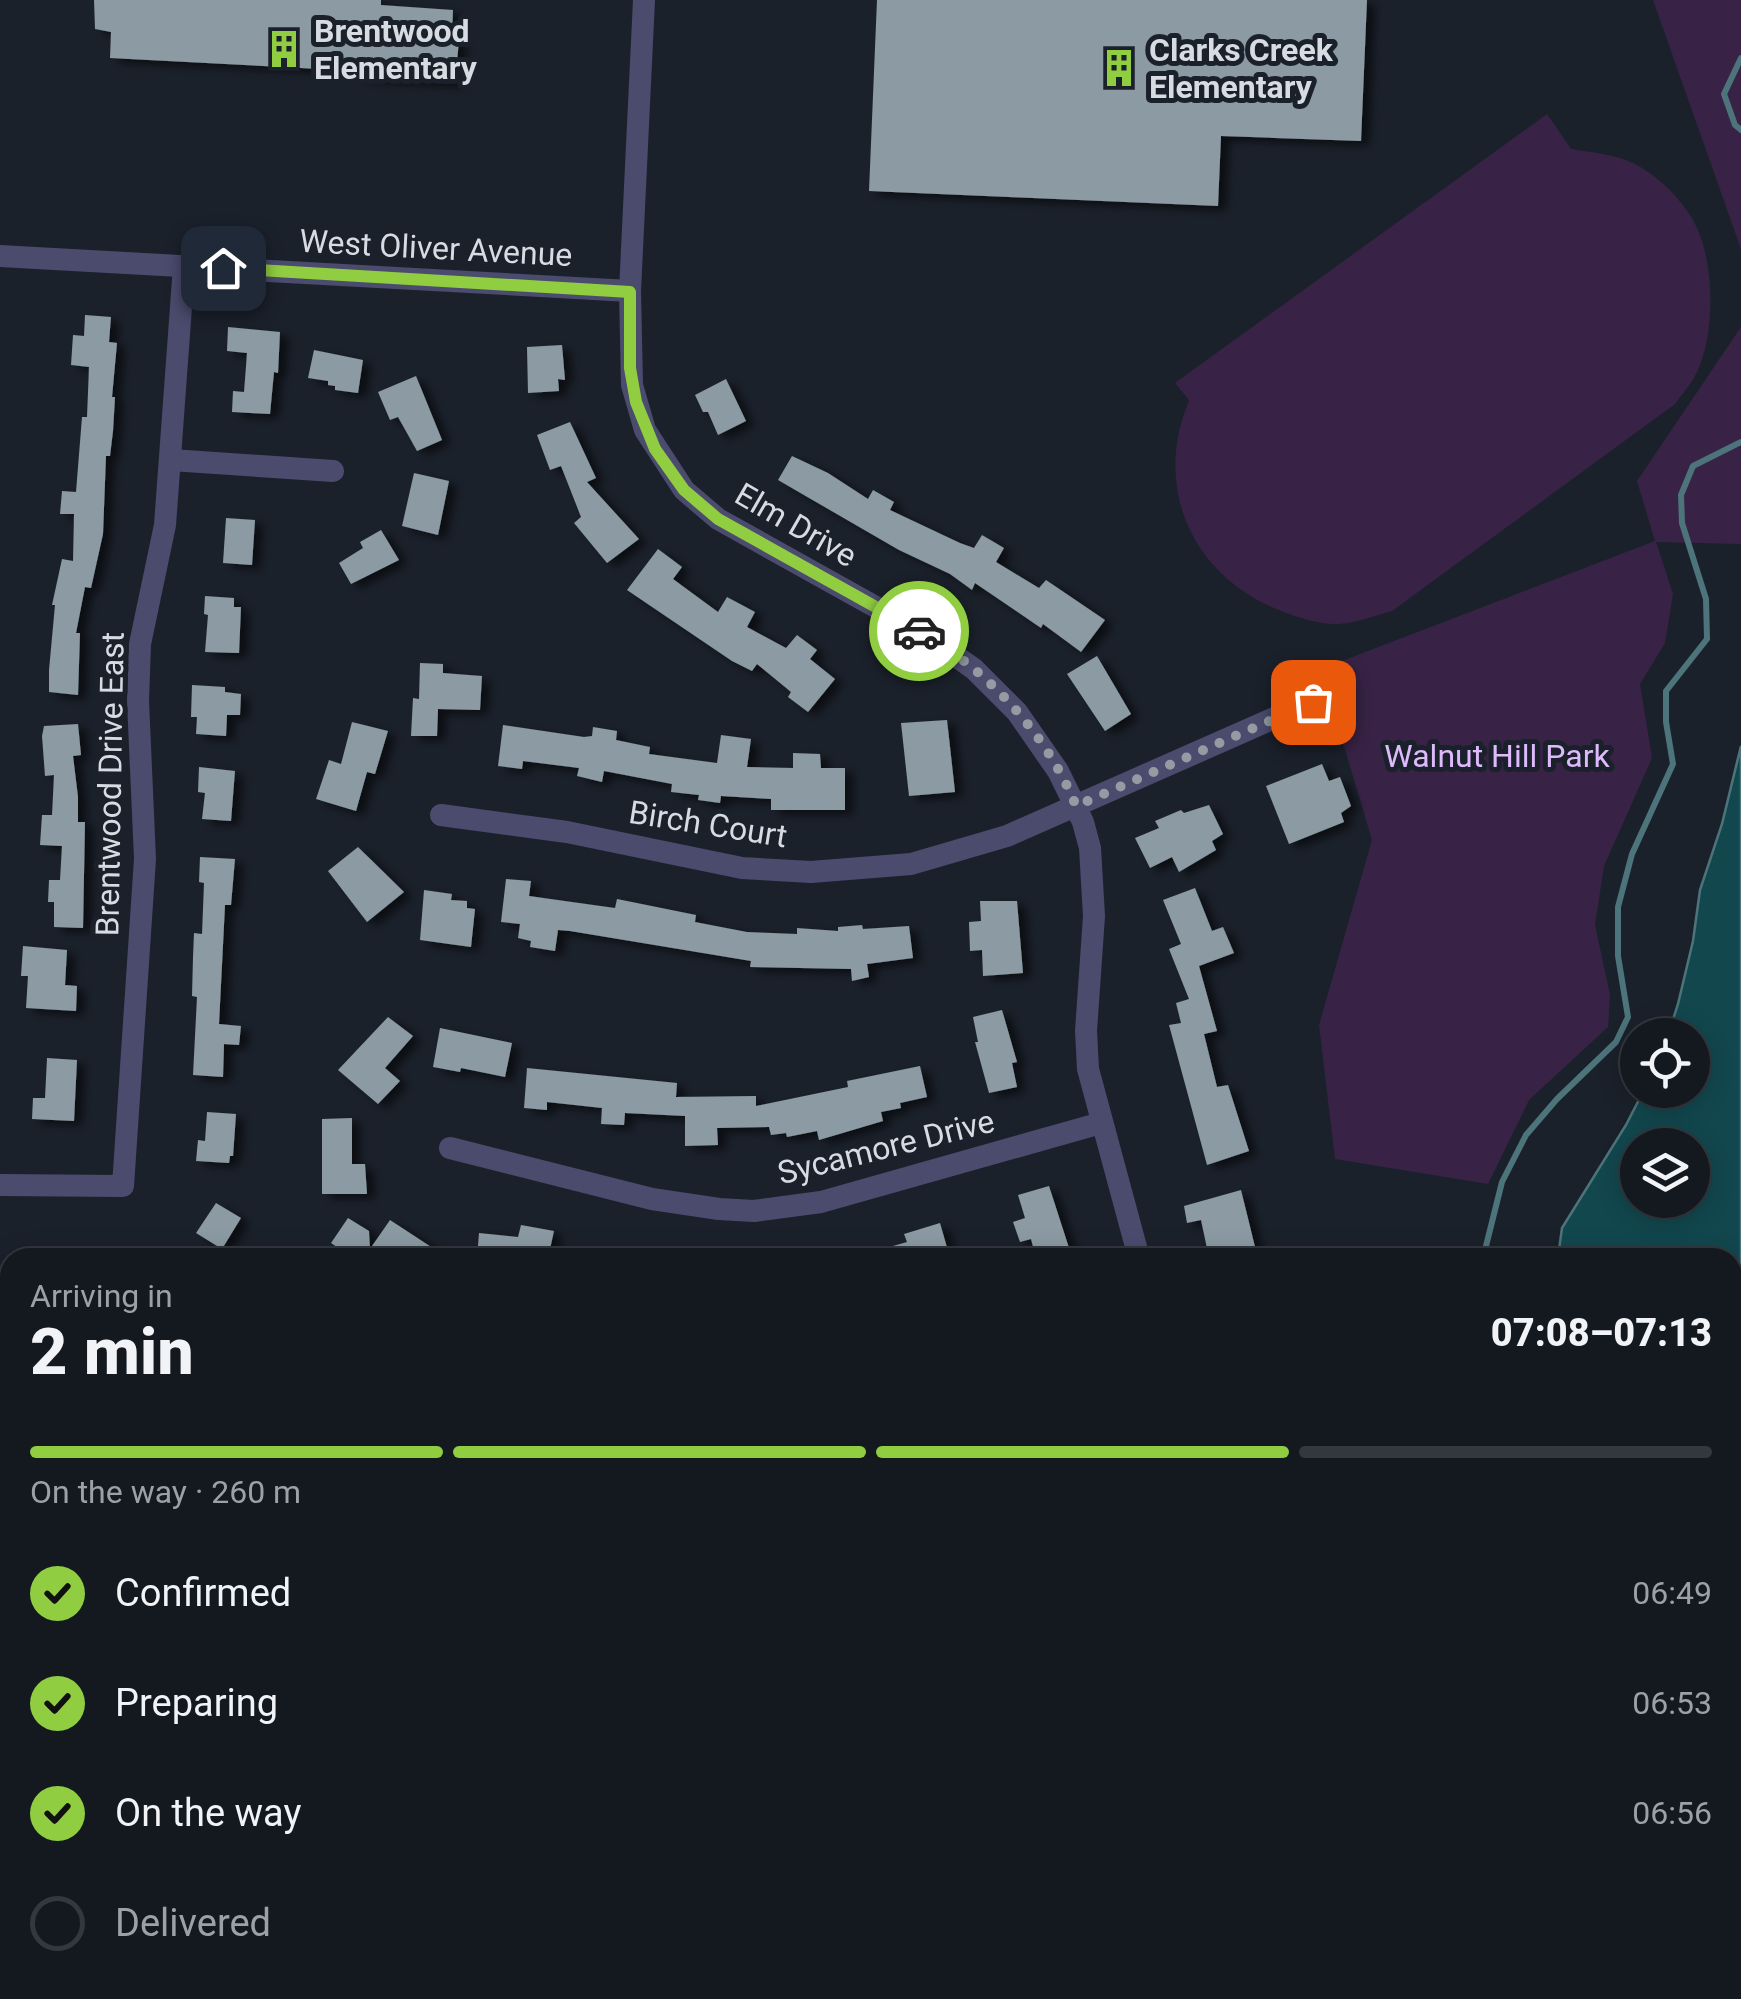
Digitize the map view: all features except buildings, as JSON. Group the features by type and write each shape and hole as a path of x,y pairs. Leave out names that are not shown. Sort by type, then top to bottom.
{"street":[{"name":"Elm Drive","path":"644,0 630,292 630,368 636,402 655,449 684,490 718,519 926,635 974,668 1039,741 1076,806 1090,848 1094,916 1086,1032 1088,1069 1136,1248"},
{"name":"West Oliver Avenue","path":"0,256 630,292"},
{"name":"Brentwood Drive East","path":"0,1185 123,1186 146,859 138,738 140,644 158,568 171,460 184,266"},
{"path":"171,460 333,471"},
{"name":"Birch Court","path":"440,815 567,832 742,868 811,872 911,864 1008,836 1313,702"},
{"name":"Sycamore Drive","path":"450,1148 652,1198 754,1210 821,1202 1101,1123"}],"green space":[{"path":"1653,0 1741,0 1741,249"},
{"path":"1547,114 1571,149 1609,155 1637,165 1665,186 1693,220 1706,255 1710,296 1707,337 1697,372 1675,404 1392,611 1330,624 1295,616 1254,598 1212,564 1185,519 1175,466 1179,432 1189,400 1175,383"},
{"name":"Walnut Hill Park","path":"1741,327 1741,544 1656,542 1673,594 1665,643 1640,684 1652,758 1604,866 1595,925 1610,995 1608,1027 1529,1100 1488,1184 1335,1159 1319,1025 1372,840 1321,669 1655,541 1637,481"}],"shaded area":[{"path":"1741,746 1741,1248 1559,1248 1562,1228 1620,1135 1620,1218 1710,1218 1710,1128 1624,1128 1635,1108 1710,1108 1710,1018 1673,1018 1693,941 1700,890 1722,824"}],"waterway":[{"path":"1741,58 1724,94 1735,125 1741,130"},
{"path":"1486,1248 1502,1182 1526,1135 1616,1042 1628,1017 1618,956 1618,907 1632,854 1673,764 1666,691 1707,639 1706,599 1682,523 1681,495 1693,466 1741,442"}],"way so far":[{"path":"919,631 974,668 1017,712 1058,771 1076,806 1313,702"}],"place":[{"name":"Brentwood Elementary","path":"284,49"},
{"name":"Clarks Creek Elementary","path":"1119,68"}],"route":[{"path":"223,268 630,292 630,368 636,402 655,449 684,490 718,519 919,631"}]}
